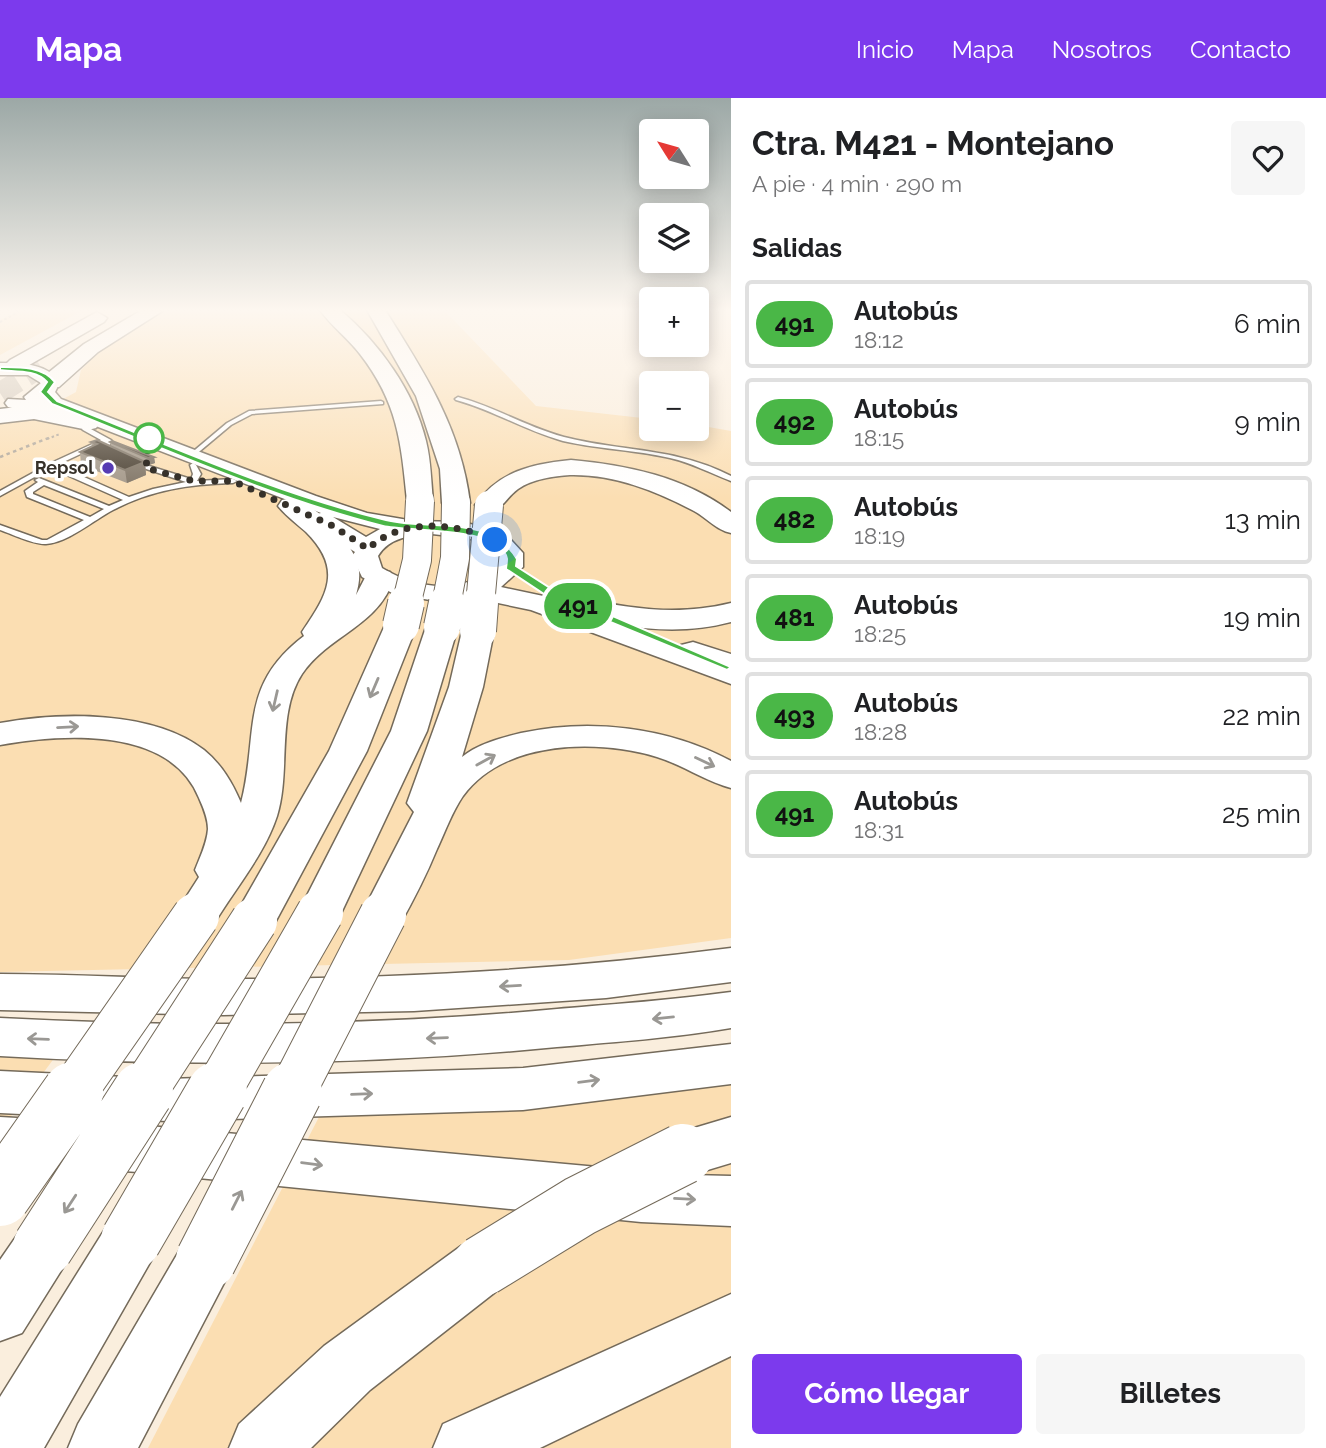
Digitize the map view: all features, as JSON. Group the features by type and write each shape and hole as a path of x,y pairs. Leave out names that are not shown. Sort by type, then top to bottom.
{"highway":[{"path":"49,379 56,373"},
{"path":"49,379 57,373"},
{"path":"0,1312 254,921 348,751 401,625 417,560 412,433 385,373"},
{"path":"383,915 438,775 466,687 455,558 456,503 453,469 427,396 413,373"},
{"path":"49,379 62,390 66,400 83,417"},
{"path":"5,407 83,417"},
{"path":"7,1448 320,913 460,629 489,505 495,493 528,475 559,469 603,470 653,480 719,514 731,525"},
{"path":"0,1196 237,857 257,816 265,781 274,701 290,667 336,608 346,581 341,556 332,542 292,506"},
{"path":"290,667 322,636 370,601 378,588 373,564"},
{"path":"577,606 656,622 685,622 731,612"},
{"path":"693,652 731,666"},
{"path":"0,734 72,725 125,730 172,746 205,772 219,790 228,829 203,903"},
{"path":"102,1448 205,1260 440,799 454,781 472,767 523,743 574,735 620,738 671,748 700,759 731,776"},
{"path":"578,982 670,965 731,949"},
{"path":"9,990 222,997 394,993 578,982 731,965"},
{"path":"0,1037 170,1043 337,1042 482,1036 731,1010"},
{"path":"0,1092 167,1100 523,1089 731,1064"},
{"path":"0,1140 81,1143 263,1158 431,1179 731,1201"},
{"path":"263,1448 347,1368 482,1266 580,1206 707,1147"},
{"path":"467,1448 731,1324"}],"main road":[{"path":"5,407 49,379 39,373"},
{"path":"83,417 333,526 399,587 425,593 475,590 548,606 731,675"},
{"path":"193,467 338,512 416,514 482,534 504,546 512,559 510,567 492,583 475,590"},
{"path":"373,564 390,534 416,514"},
{"path":"510,567 551,594 693,652"}],"lane":[{"path":"458,399 483,404 563,438 667,454 731,479"},
{"path":"0,527 48,542 110,509 163,487 193,467 229,424 251,412 381,403"},
{"path":"83,417 85,429 109,441 103,450 115,455"},
{"path":"0,494 51,465 106,440"},
{"path":"126,460 193,467"},
{"path":"51,465 129,500"},
{"path":"30,476 110,509"},
{"path":"44,482 29,491 30,495 90,520"}],"path":[{"path":"0,457 83,417"}],"shaded area":[{"path":"80,373 504,373 536,406 639,418 639,441 709,441 709,427 731,431 731,938 569,960 0,972 0,423 30,417 76,392"},
{"path":"0,1048 61,1049 0,1131"},
{"path":"731,1077 731,1448 148,1448 319,1117 692,1085"}],"building":[{"path":"97,440 145,462 125,470 80,452 97,444 91,442"},
{"path":"110,442 154,457 148,458"}],"tunnel":[{"path":"0,393 32,373"}],"bus line":[{"name":"491","path":"39,373 51,382 44,392 47,398 54,402 338,512 413,528 458,528 482,534 504,546 510,553 510,567 551,594 731,667"}],"place":[{"name":"Repsol","path":"108,468"}],"route":[{"path":"149,438 146,468 193,481 233,481 333,526 368,549 376,541 390,534 413,528 458,528 495,540"}]}
